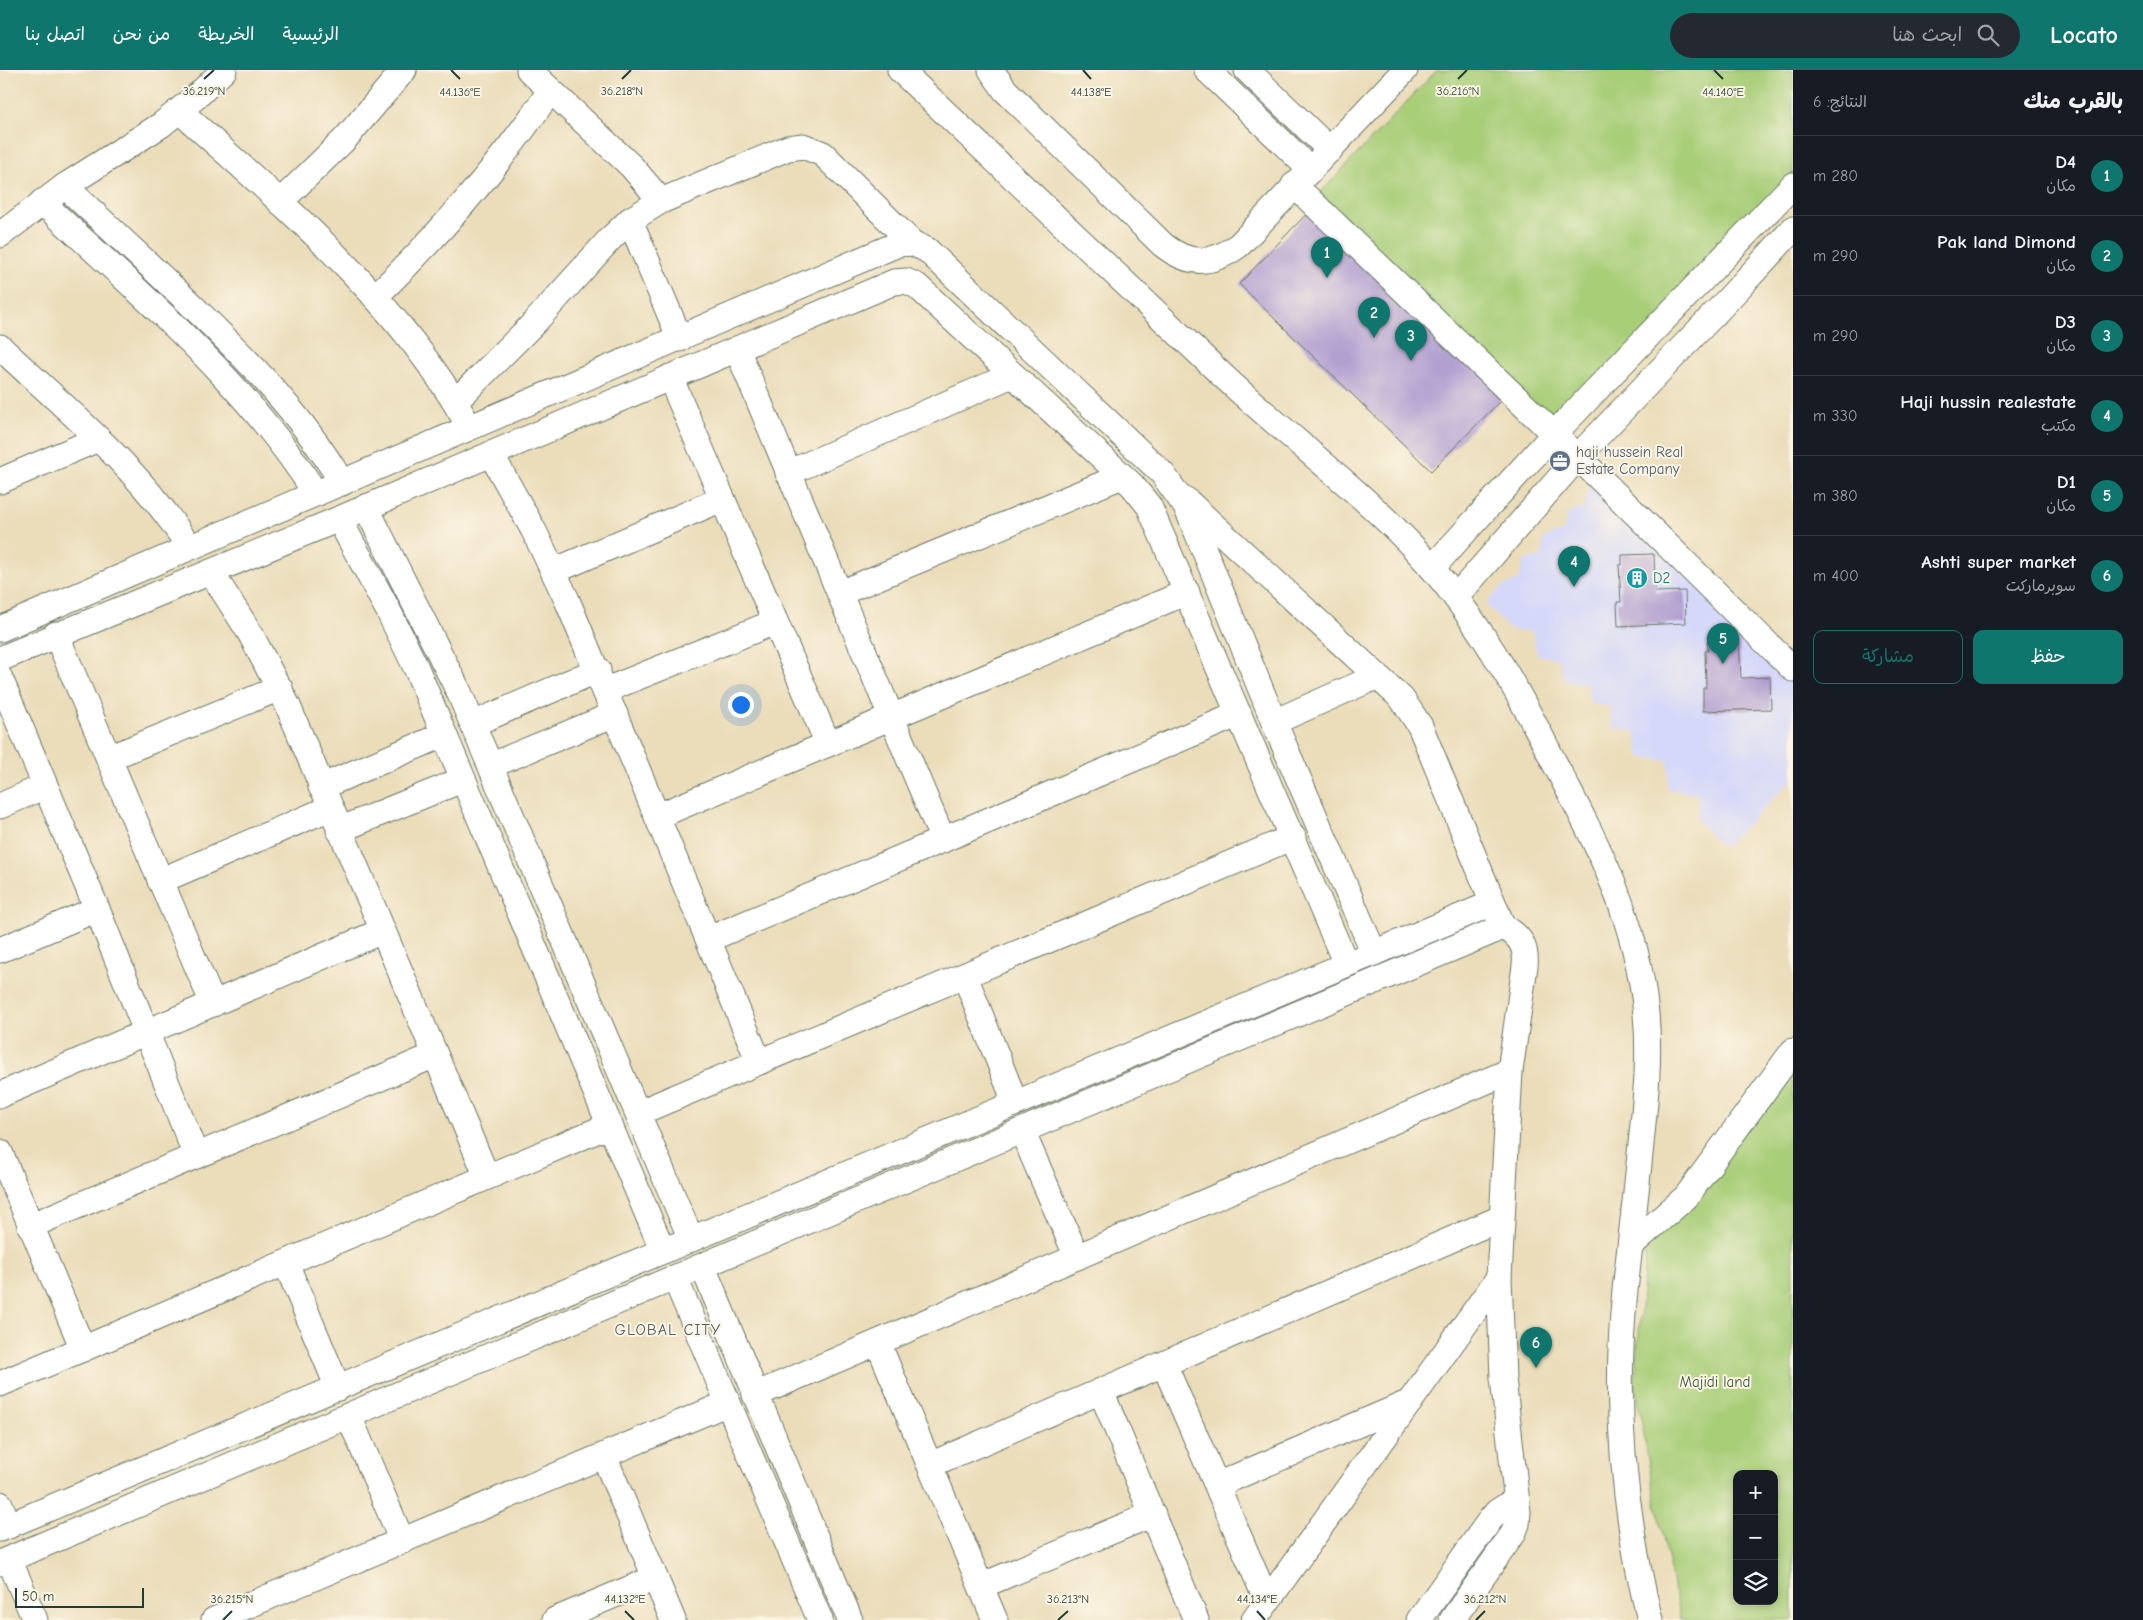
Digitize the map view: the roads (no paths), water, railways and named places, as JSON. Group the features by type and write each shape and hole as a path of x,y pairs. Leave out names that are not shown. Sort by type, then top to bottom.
{"street":[{"path":"0,235 42,202 141,138 180,110 224,70"},
{"path":"280,202 344,139 404,70"},
{"path":"529,70 632,167 661,201"},
{"path":"991,70 1005,90 1163,245 1174,254 1187,259 1215,259 1228,254 1239,245 1405,70"},
{"path":"1207,70 1303,178 1553,435 1578,457 1793,669"},
{"path":"1247,70 1330,150"},
{"path":"906,72 1260,411 1391,525 1432,568 1456,597 1510,677 1601,852 1624,908 1636,950 1644,993 1648,1054 1622,1337 1622,1429 1630,1521 1650,1620"},
{"path":"375,297 470,198 521,133 550,90"},
{"path":"180,110 280,202 375,297 430,365 455,402 470,429"},
{"path":"455,402 535,322 610,239 630,220 661,201 788,148 803,146 824,154 912,243 927,250 1162,473 1175,489 1402,699 1420,726 1503,927 1517,935 1525,950 1526,957 1510,1071 1499,1277 1503,1378 1515,1500 1518,1512 1517,1524 1513,1534 1452,1620"},
{"path":"1432,568 1553,435 1793,185"},
{"path":"66,186 230,341 312,435 342,483"},
{"path":"42,202 224,375 270,428 316,494"},
{"path":"630,220 680,339"},
{"path":"1456,597 1578,457 1793,229"},
{"path":"0,629 898,244 912,243"},
{"path":"0,659 56,634 339,519 894,282 906,281 917,286 1141,495 1155,518 1346,964"},
{"path":"1698,286 1721,307"},
{"path":"0,347 98,439 164,510 189,547"},
{"path":"737,349 943,840"},
{"path":"788,473 1012,375"},
{"path":"670,377 828,744"},
{"path":"0,481 98,439"},
{"path":"491,454 554,571 602,680 760,1062"},
{"path":"840,593 1122,476"},
{"path":"1175,489 1194,526 1274,722 1374,953"},
{"path":"554,571 722,499"},
{"path":"366,506 429,628 492,766 691,1239"},
{"path":"339,519 403,640 663,1251"},
{"path":"211,572 250,633 280,688 487,1177"},
{"path":"658,816 1187,592"},
{"path":"473,724 775,622"},
{"path":"56,634 213,1004"},
{"path":"1274,722 1378,676"},
{"path":"0,678 148,1032 196,1156"},
{"path":"109,758 280,688"},
{"path":"492,766 616,714"},
{"path":"709,939 1239,714"},
{"path":"160,880 330,808 443,735"},
{"path":"330,808 462,780"},
{"path":"0,806 45,786"},
{"path":"638,1113 1293,837"},
{"path":"3,1520 205,1444 1015,1102 1493,903"},
{"path":"0,950 97,909"},
{"path":"35,1620 4,1561 703,1267 1503,927"},
{"path":"0,1095 382,931"},
{"path":"965,976 1015,1102"},
{"path":"1631,1245 1666,1217 1686,1197 1793,1051"},
{"path":"30,1226 435,1055"},
{"path":"756,1395 1510,1071"},
{"path":"0,1384 610,1125"},
{"path":"1022,1131 1077,1257"},
{"path":"0,1152 82,1349"},
{"path":"930,1465 1501,1218"},
{"path":"286,1263 338,1388"},
{"path":"703,1267 850,1620"},
{"path":"1261,1611 1499,1277"},
{"path":"675,1278 820,1620"},
{"path":"878,1342 995,1620"},
{"path":"1164,1364 1217,1485 1261,1611"},
{"path":"1101,1391 1196,1620"},
{"path":"1217,1485 1410,1402"},
{"path":"214,1620 728,1404"},
{"path":"349,1416 402,1541"},
{"path":"205,1444 218,1472"},
{"path":"604,1456 673,1620"},
{"path":"1419,1620 1490,1520 1497,1512 1515,1500"},
{"path":"981,1586 1153,1514"},
{"path":"555,1620 655,1578"}],"place":[{"name":"D4","path":"1327,278"},
{"name":"Pak land Dimond","path":"1374,338"},
{"name":"D3","path":"1411,361"},
{"name":"haji hussein Real Estate Company","path":"1560,461"},
{"name":"D2","path":"1637,578"},
{"name":"Haji hussin realestate","path":"1574,587"},
{"name":"D1","path":"1723,664"},
{"name":"Ashti super market","path":"1536,1368"}],"district":[{"name":"GLOBAL CITY","path":"668,1329"}],"park label":[{"name":"Majidi land","path":"1715,1382"}]}
